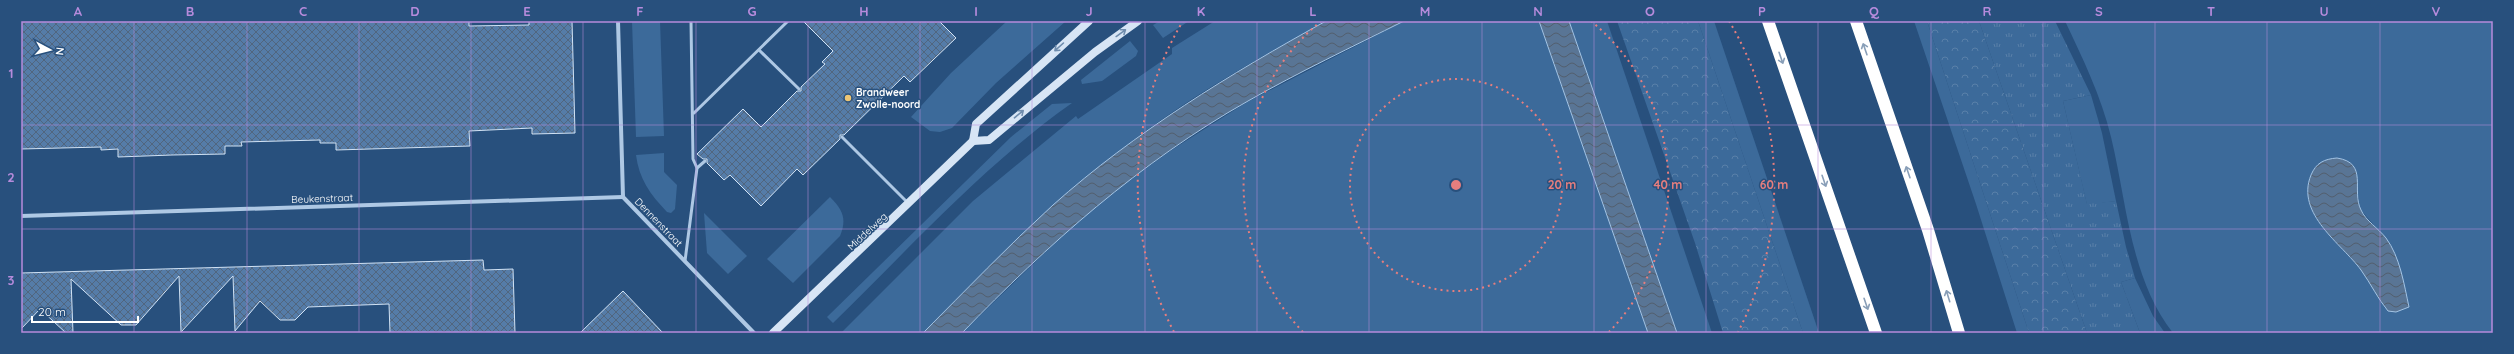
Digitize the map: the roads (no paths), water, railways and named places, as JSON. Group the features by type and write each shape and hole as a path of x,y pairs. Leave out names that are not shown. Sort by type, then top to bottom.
{"highway":[{"path":"1768,21 1876,333"},
{"path":"1856,21 1928,230 1959,333"}],"main road":[{"path":"1088,21 976,124 973,141 989,140 1095,52 1138,21"},
{"name":"Middelweg","path":"773,333 910,204 973,141"}],"street":[{"name":"Dennenstraat","path":"618,21 623,197 754,333"},
{"name":"Beukenstraat","path":"21,216 623,197"}],"lane":[{"path":"685,261 697,168 693,160 694,113 691,21"},
{"path":"694,113 788,21"},
{"path":"758,50 799,89"},
{"path":"842,137 910,204"},
{"path":"697,168 705,161"}],"water":[{"path":"1326,21 1404,21 1267,90 1208,125 1170,150 1097,206 1028,268 962,333 923,333 1003,252 1084,178 1150,129 1219,83"},
{"path":"1539,21 1569,21 1677,333 1648,333"},
{"path":"2337,158 2347,161 2353,165 2356,171 2358,202 2361,210 2366,218 2383,234 2391,245 2401,271 2409,307 2396,312 2388,311 2361,270 2323,227 2309,203 2308,189 2311,175 2315,167 2328,159"}],"place":[{"name":"Brandweer Zwolle-noord","path":"848,98"}]}
